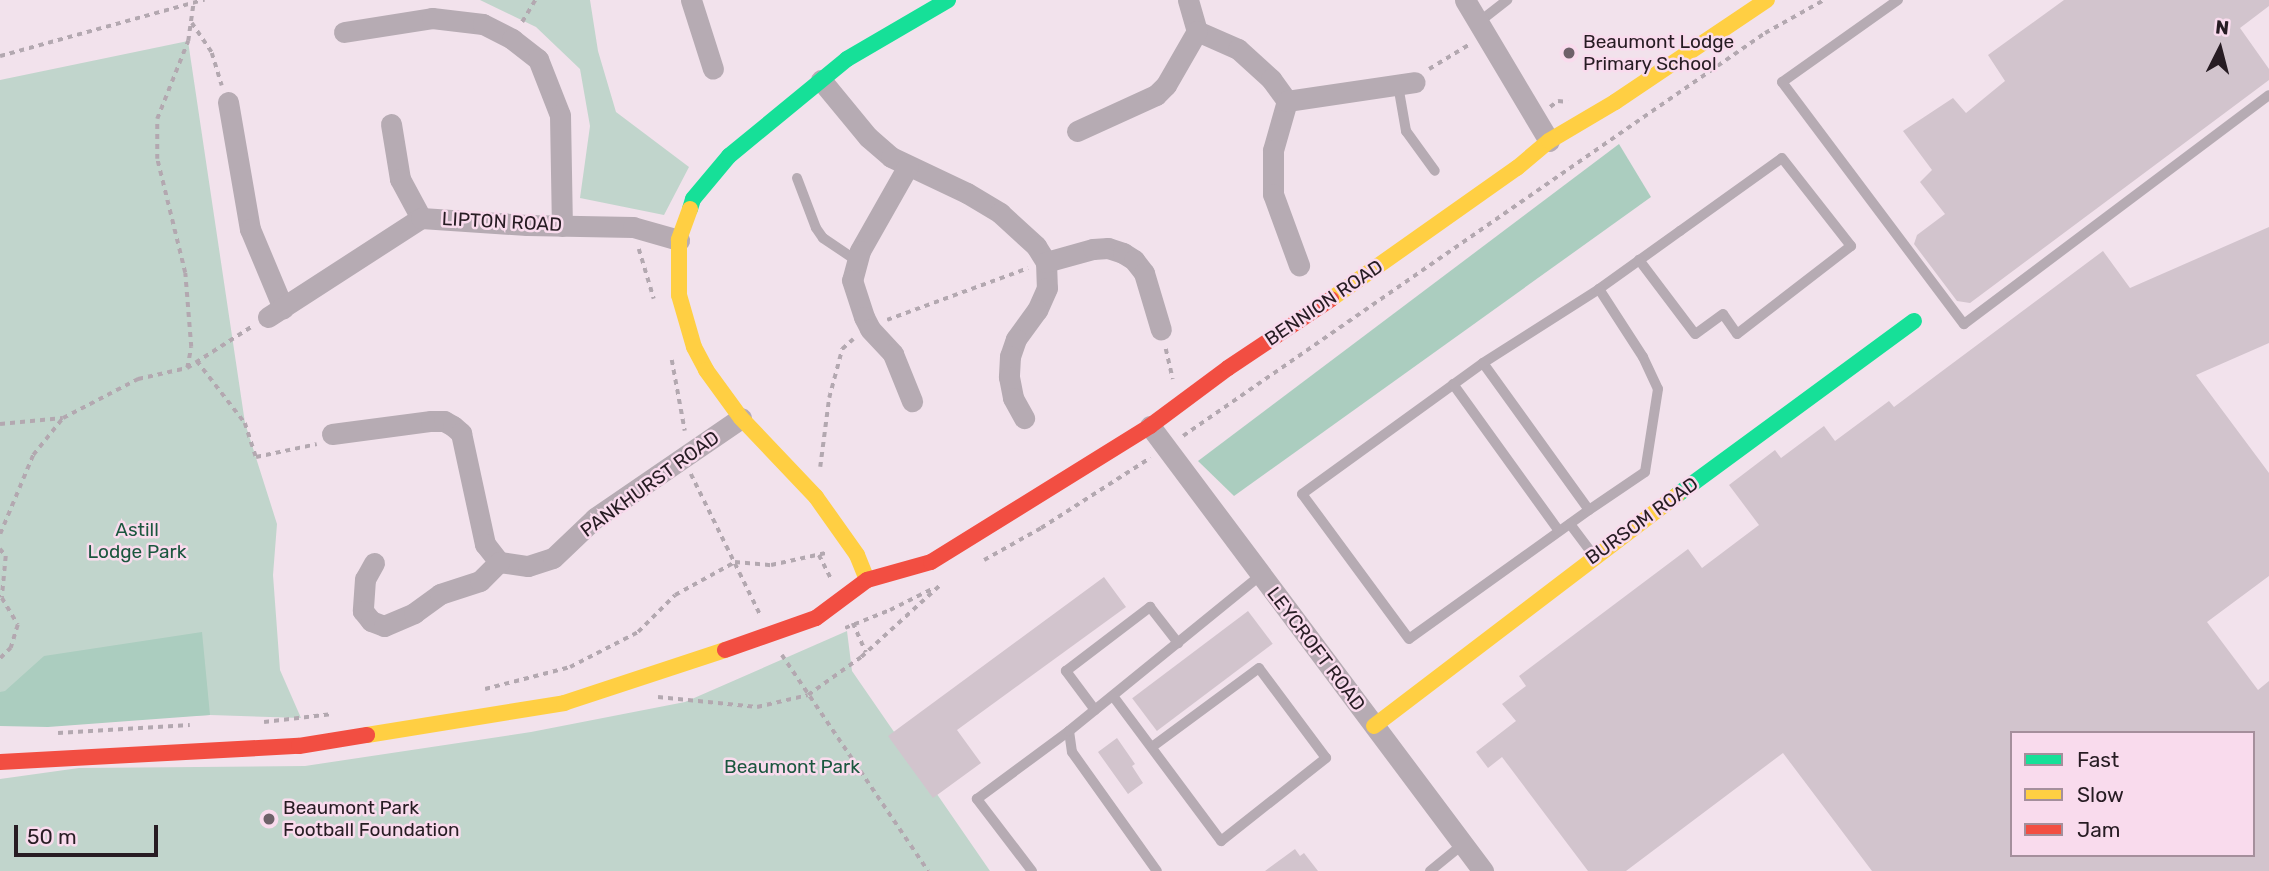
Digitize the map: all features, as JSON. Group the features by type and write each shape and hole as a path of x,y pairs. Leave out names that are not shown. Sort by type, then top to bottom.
{"street":[{"path":"691,0 713,69"},
{"path":"1077,131 1156,95 1166,85 1197,32 1188,0"},
{"path":"1465,0 1549,141"},
{"name":"BENNION ROAD","path":"867,580 931,562 1150,426 1393,257 1517,168 1549,141 1615,102 1767,0"},
{"path":"0,762 299,746 564,703 816,618 867,580 857,555 816,497 718,390 694,347 679,295 679,240 693,199 729,156 821,80 936,2"},
{"path":"344,32 432,18 483,24 512,39 538,59 560,115 562,226"},
{"path":"1197,32 1238,49 1256,63 1287,101"},
{"path":"821,80 868,137 891,157 967,193 1000,213 1024,232 1046,262 1047,288 1037,310 1016,339 1010,356 1009,377 1013,398 1024,418"},
{"path":"1287,101 1407,84"},
{"path":"1287,101 1273,150 1273,194 1299,265"},
{"path":"228,102 250,229 276,312"},
{"path":"391,124 400,179 421,218"},
{"path":"908,166 856,260 852,280 870,329 893,354 912,401"},
{"name":"LIPTON ROAD","path":"276,312 421,218 633,227 679,240"},
{"path":"1046,262 1093,248 1108,248 1123,253 1134,260 1143,272 1161,330"},
{"name":"BURSOM ROAD","path":"1374,726 1594,556 1914,321"},
{"name":"PANKHURST ROAD","path":"499,562 527,566 553,558 595,518 741,418"},
{"path":"332,434 431,421 444,421 453,426 461,433 485,544 499,562 480,581 440,594 399,621 384,626 371,621 363,611 365,579 374,563"},
{"name":"LEYCROFT ROAD","path":"1150,426 1483,871"}],"lane":[{"path":"1483,28 1507,0"},
{"path":"1898,0 1783,82 1964,324 2269,95"},
{"path":"1407,84 1400,109 1406,131 1435,171"},
{"path":"1599,289 1643,357 1658,389 1645,472 1409,639 1302,494 1483,362 1599,289 1639,260 1783,158 1850,246 1737,334 1723,314 1695,334 1639,260"},
{"path":"797,178 816,229 823,238 856,260"},
{"path":"1483,362 1589,510"},
{"path":"1453,384 1559,531"},
{"path":"1570,524 1594,556"},
{"path":"1032,871 977,799 1069,732 1261,575"},
{"path":"1095,710 1066,671 1150,607 1178,643"},
{"path":"1113,696 1221,841 1326,758 1259,668 1152,747"},
{"path":"1069,732 1072,752 1157,871"},
{"path":"1430,871 1463,844"}],"path":[{"path":"184,0 185,6"},
{"path":"0,56 204,0"},
{"path":"512,39 535,0"},
{"path":"975,565 1041,528 1166,448 1765,33 1824,0"},
{"path":"187,368 191,347 185,273 157,159 157,119 188,41 193,4"},
{"path":"191,22 212,53 228,102"},
{"path":"1407,84 1483,28"},
{"path":"633,227 656,306"},
{"path":"816,497 829,398 842,349 870,329 914,308 1046,262"},
{"path":"0,424 63,418 138,379 187,368 276,312"},
{"path":"1161,330 1179,404"},
{"path":"671,359 691,474 763,621"},
{"path":"197,361 245,423 256,457 320,443 332,434"},
{"path":"0,534 33,454 63,418"},
{"path":"476,692 570,667 638,632 675,595 735,562 772,565 819,555 848,541"},
{"path":"0,549 6,556 2,598 18,625 11,648 0,659"},
{"path":"931,562 942,583"},
{"path":"834,633 890,610 942,583"},
{"path":"624,683 664,700 757,707 808,695 861,657 942,583"},
{"path":"781,654 928,871"},
{"path":"253,723 342,713"},
{"path":"56,733 202,725"}],"green space":[{"path":"480,0 590,0 598,51 616,112 689,167 664,215 580,198 590,126 580,69 536,27"},
{"name":"Astill Lodge Park","path":"188,41 245,423 277,524 273,575 280,670 301,718 210,715 0,725 0,80"},
{"path":"1619,144 1651,197 1234,496 1198,461"},
{"name":"Beaumont Park","path":"847,631 852,671 990,871 0,871 0,779 79,768 305,766 531,732 685,702"},
{"path":"202,632 210,715 48,727 0,726 0,692 5,691 44,656"}],"building":[{"path":"2064,0 2269,0 2269,6 2240,28 2269,69 2269,80 1970,303 1957,301 1914,244 1917,235 1945,214 1920,182 1932,170 1903,131 1953,98 1966,113 2005,81 1988,55"},
{"path":"2269,227 2269,343 2196,375 2269,473 2269,576 2207,622 2258,690 2269,681 2269,871 1872,871 1783,753 1626,871 1588,871 1502,757 1488,768 1476,752 1516,721 1502,704 1526,686 1519,676 1688,549 1702,568 1759,525 1729,485 1775,450 1781,458 1824,426 1835,441 1889,401 1894,407 2103,251 2130,288"},
{"path":"1104,577 1126,607 957,730 981,763 933,798 888,736"},
{"path":"1248,611 1273,644 1157,731 1132,698"},
{"path":"1117,738 1135,764 1132,766 1143,783 1128,794 1098,752"},
{"path":"1295,849 1300,856 1304,853 1318,871 1265,871"}],"traffic: fast":[{"path":"690,209 693,199 729,156 847,59 948,0"},
{"path":"1677,495 1914,321"}],"traffic: slow":[{"path":"1331,299 1517,168 1549,141 1615,102 1767,0"},
{"path":"690,209 679,240 679,295 694,347 706,370 741,418 816,497 857,555 867,580"},
{"path":"1374,726 1677,495"},
{"path":"367,735 564,703 725,650"}],"traffic: jam":[{"path":"816,618 867,580 931,562 1150,426 1228,368 1331,299"},
{"path":"725,650 816,618"},
{"path":"0,762 299,746 367,735"}],"place":[{"name":"Beaumont Lodge Primary School","path":"1569,53"},
{"name":"Beaumont Park Football Foundation","path":"269,819"}]}
